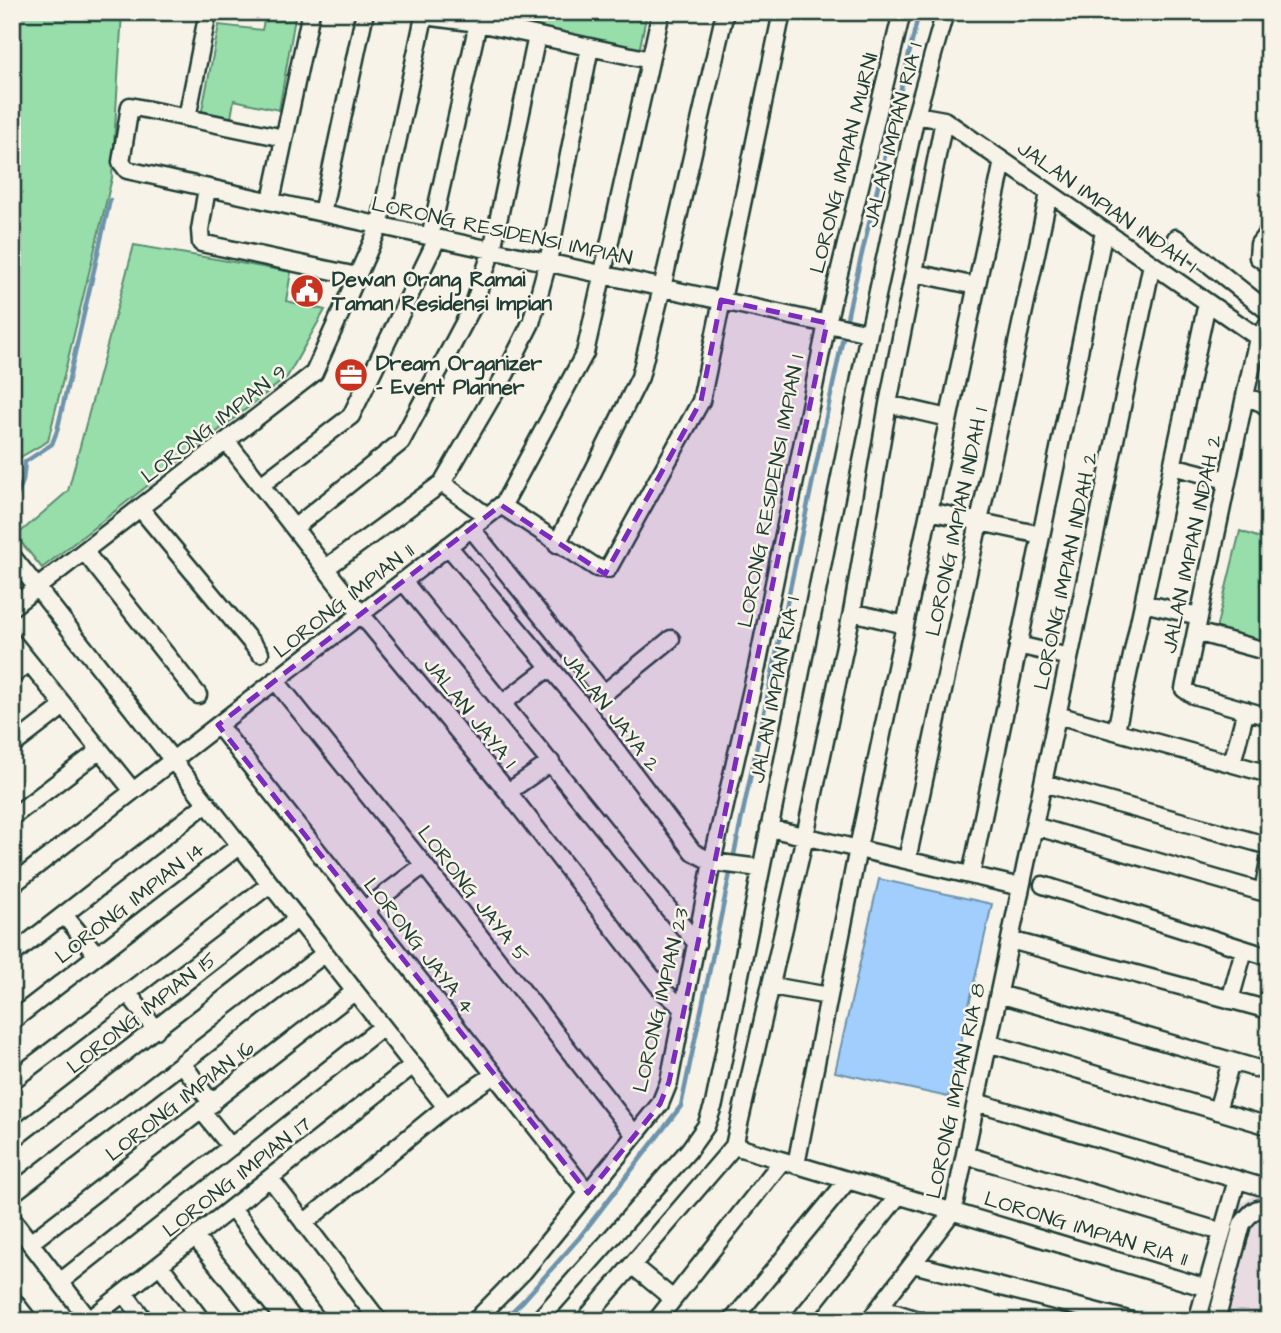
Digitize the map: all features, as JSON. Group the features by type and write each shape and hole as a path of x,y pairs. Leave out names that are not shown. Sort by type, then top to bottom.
{"street":[{"path":"208,12 187,118 284,138"},
{"path":"271,201 312,12"},
{"path":"322,213 365,12"},
{"name":"LORONG IMPIAN 11","path":"12,885 501,505 585,353 660,12"},
{"path":"557,544 640,377 725,12"},
{"path":"501,505 597,568 608,569 701,401 782,12"},
{"name":"LORONG IMPIAN MURNI","path":"832,324 902,12"},
{"name":"JALAN IMPIAN RIA 1","path":"538,1321 689,1150 706,1126 714,1104 752,867 769,828 861,331 945,12"},
{"path":"424,14 650,60"},
{"name":"LORONG IMPIAN 9","path":"12,607 314,373 379,227 424,14"},
{"path":"261,485 351,416 434,238 478,23"},
{"path":"294,528 401,442 474,304 492,250 537,36"},
{"path":"326,568 442,483 506,373 531,323 548,262 590,47"},
{"name":"LORONG RESIDENSI IMPIAN","path":"187,118 130,106 121,162 127,170 861,331"},
{"name":"JALAN IMPIAN INDAH 1","path":"916,115 944,120 1263,341"},
{"path":"584,1321 734,1146 805,836 852,612 888,404 944,120"},
{"path":"656,1321 789,1163 829,996 1003,161"},
{"path":"207,188 200,230 201,243 357,276"},
{"name":"LORONG IMPIAN INDAH 1","path":"907,859 1049,193"},
{"path":"971,875 1104,231"},
{"path":"1264,261 1259,244 1269,231"},
{"name":"JALAN IMPIAN INDAH 1","path":"1176,238 1269,312"},
{"name":"LORONG IMPIAN INDAH 2","path":"1021,887 1152,264"},
{"path":"915,273 976,286"},
{"path":"1116,730 1208,303"},
{"name":"JALAN IMPIAN INDAH 2","path":"1269,323 1245,396 1184,689 1193,695 1269,717"},
{"name":"LORONG RESIDENSI IMPIAN 1","path":"757,667 832,324"},
{"path":"1245,396 1262,403 1269,410"},
{"path":"888,404 948,418"},
{"name":"JALAN JAYA 1","path":"227,442 361,614 508,792 660,989 683,1008"},
{"path":"1172,466 1227,480"},
{"path":"442,483 487,516"},
{"path":"140,508 260,653"},
{"path":"929,511 1041,535"},
{"path":"471,528 604,694"},
{"name":"JALAN JAYA 2","path":"448,546 584,709 693,852 719,863 752,867"},
{"path":"84,551 198,695"},
{"path":"12,556 446,1107"},
{"path":"403,581 697,944"},
{"path":"1143,603 1269,652"},
{"path":"852,612 905,625"},
{"path":"584,709 671,639"},
{"path":"12,640 133,791"},
{"path":"1018,645 1069,657"},
{"path":"12,676 29,663"},
{"path":"503,703 550,667"},
{"name":"LORONG IMPIAN 23","path":"475,1321 524,1271 660,1104 669,1082 697,944 719,863 757,667"},
{"name":"LORONG JAYA 5","path":"275,680 635,1135"},
{"path":"12,746 64,706"},
{"path":"1232,764 1246,710"},
{"path":"1057,715 1269,774"},
{"name":"LORONG JAYA 4","path":"218,725 588,1193"},
{"path":"12,817 100,750"},
{"path":"508,792 551,761"},
{"path":"1043,783 1269,845"},
{"path":"12,956 207,803"},
{"path":"1034,826 1266,893 1269,861"},
{"path":"769,828 1021,887"},
{"name":"LORONG IMPIAN 14","path":"12,1021 240,845"},
{"path":"364,910 424,865"},
{"path":"12,1081 270,884"},
{"path":"1043,885 1269,957"},
{"name":"LORONG IMPIAN RIA 8","path":"874,1314 953,1211 1021,887"},
{"path":"64,915 97,956"},
{"name":"LORONG IMPIAN 15","path":"12,1140 297,919"},
{"path":"1010,940 1269,1010"},
{"path":"1230,1000 1244,950"},
{"path":"12,1194 324,954"},
{"path":"771,986 829,996"},
{"name":"LORONG IMPIAN 16","path":"30,1243 354,992"},
{"path":"128,993 156,1030"},
{"path":"999,994 1269,1072"},
{"path":"60,1282 382,1027"},
{"path":"988,1043 1269,1126"},
{"path":"1217,1111 1231,1061"},
{"path":"182,1063 231,1147"},
{"name":"LORONG IMPIAN 17","path":"89,1320 412,1066"},
{"path":"304,1223 446,1107 494,1074"},
{"path":"976,1102 1269,1189"},
{"name":"LORONG IMPIAN RIA 11","path":"734,1146 1206,1288"},
{"path":"965,1155 1222,1232"},
{"path":"270,1178 379,1321"},
{"path":"1197,1321 1237,1180"},
{"path":"732,1321 848,1181"},
{"path":"799,1321 898,1196"},
{"path":"1216,1321 1242,1224 1251,1212 1264,1207 1269,1209"},
{"path":"232,1208 318,1321"},
{"path":"12,1219 89,1320"},
{"path":"195,1237 262,1321"},
{"path":"913,1264 1132,1321"},
{"path":"160,1265 202,1321"},
{"path":"633,1266 673,1299"},
{"path":"124,1293 145,1321"},
{"path":"12,1299 29,1321"},
{"path":"874,1314 921,1321"}],"highlighted area":[{"path":"721,300 827,323 669,1082 660,1104 588,1193 218,725 501,505 605,574 701,401"}],"shaded area":[{"path":"1254,1195 1269,1200 1269,1321 1206,1321 1239,1205"}],"green space":[{"path":"12,12 122,12 112,178 48,441 12,462"},
{"path":"266,12 296,12 279,110 234,100 230,124 200,120 219,25 262,30"},
{"path":"446,12 647,12 639,52"},
{"path":"134,245 291,272 286,301 325,310 287,377 42,568 16,536 68,491"},
{"path":"1240,531 1269,541 1269,643 1216,629"}],"water":[{"path":"879,879 992,904 948,1097 835,1072"}],"waterway":[{"path":"502,1321 579,1238 681,1106 850,304 919,12"},
{"path":"12,507 23,481 25,462 52,444 57,431 110,200"}],"place":[{"name":"Dewan Orang Ramai Taman Residensi Impian","path":"307,291"},
{"name":"Dream Organizer - Event Planner","path":"351,375"}]}
